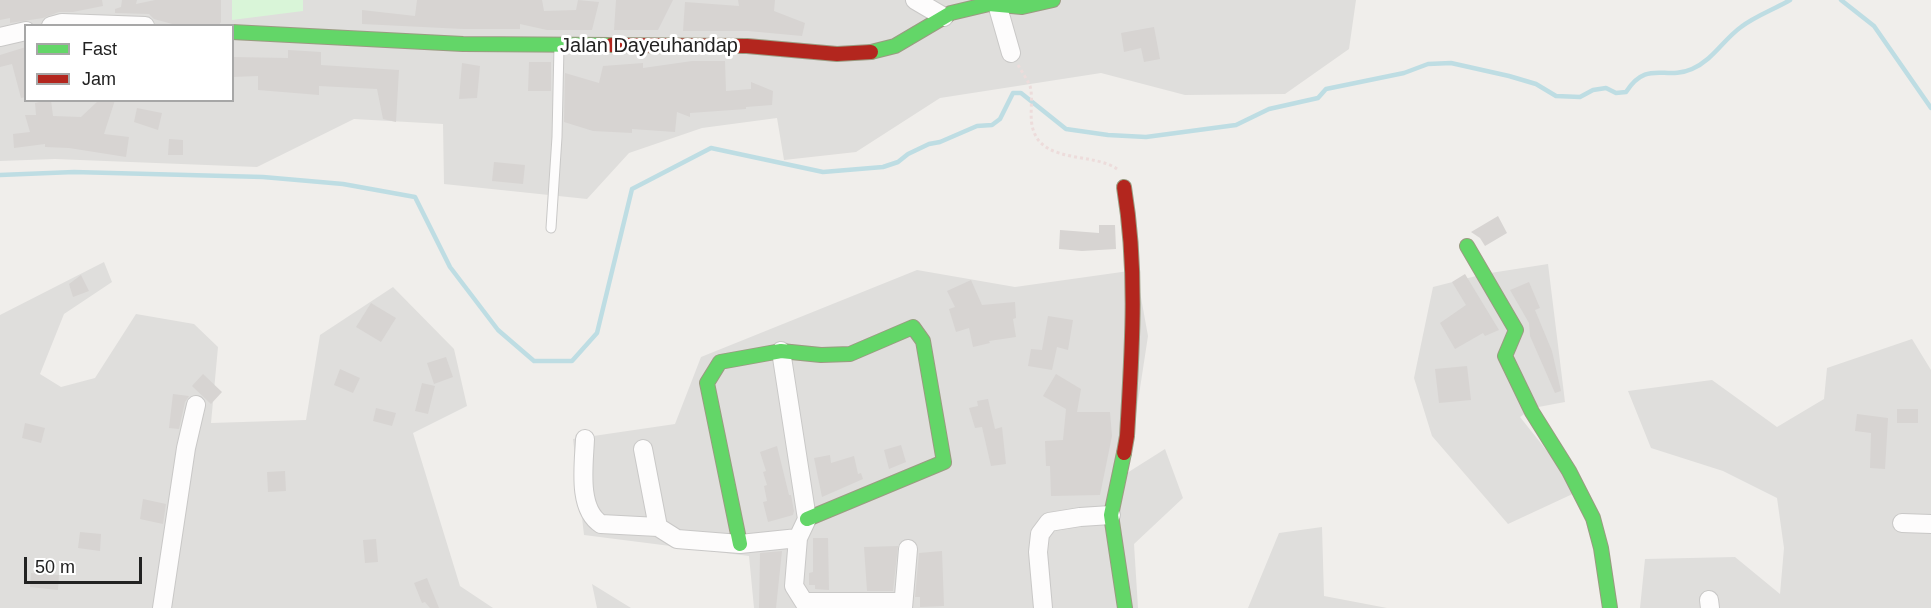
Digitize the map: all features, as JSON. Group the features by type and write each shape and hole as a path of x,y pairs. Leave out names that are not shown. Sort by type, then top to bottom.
{"street":[{"path":"915,0 948,15"},
{"name":"Jalan Dayeuhandap","path":"234,32 463,44 747,46 837,54 875,52 895,46 948,15 993,4 1022,7 1053,0"},
{"path":"993,4 1011,53"},
{"path":"66,24 97,24"},
{"path":"0,37 24,31"},
{"path":"1124,187 1130,224 1134,328 1127,436 1111,515 1125,608"},
{"path":"1467,246 1516,330 1505,356 1532,412 1569,471 1593,518 1601,548 1610,608"},
{"path":"740,544 707,383 720,362 781,351 821,355 850,354 913,327 923,341 944,462 807,519"},
{"path":"781,351 807,519 798,538 794,586 804,602 903,605 908,549"},
{"path":"162,608 186,448 196,405"},
{"path":"585,439 583,486 591,514 601,524 658,527 676,540 740,544 798,538"},
{"path":"643,449 658,527"},
{"path":"1043,608 1038,552 1040,534 1049,522 1111,515"},
{"path":"1902,523 1931,524"}],"lane":[{"path":"551,228 559,46"}],"path":[{"path":"1011,53 1030,86 1034,134 1043,144 1065,155 1110,164 1120,171 1124,187"}],"shaded area":[{"path":"0,0 1356,0 1349,49 1285,94 1185,95 1101,73 940,98 856,152 784,160 777,118 702,128 629,153 587,199 444,184 443,124 354,119 257,167 55,159 0,161"},
{"path":"104,262 112,282 64,314 40,374 61,387 95,378 136,314 194,324 218,347 211,423 306,420 320,335 393,287 454,349 467,406 413,433 460,586 493,608 0,608 0,315"},
{"path":"1548,264 1565,402 1533,408 1520,417 1579,491 1508,524 1432,436 1414,378 1433,287 1484,274"},
{"path":"917,270 1015,287 1136,270 1148,336 1127,473 1165,449 1183,498 1134,544 1138,608 754,608 749,556 584,535 573,439 675,424 701,357"},
{"path":"1912,339 1931,370 1931,608 1640,608 1645,559 1735,557 1780,594 1784,548 1777,498 1723,471 1651,448 1628,391 1712,380 1777,427 1824,399 1827,368"},
{"path":"1322,527 1324,596 1387,608 1248,608 1279,533"},
{"path":"592,584 631,608 597,608"}],"green space":[{"path":"232,0 303,0 303,11 232,20"}],"building":[{"path":"0,0 102,0 103,6 73,12 59,12 43,18 10,23 10,18 0,20"},
{"path":"122,0 137,0 136,4 155,0 221,0 221,22 220,24 172,24 154,19 149,14 115,13 115,9 121,7"},
{"path":"417,0 542,0 544,11 576,10 578,0 599,2 592,30 547,30 520,24 520,29 463,29 362,24 362,10 415,16"},
{"path":"616,0 673,0 658,30 614,30"},
{"path":"738,0 775,0 774,11 805,23 802,36 748,31 683,31 685,2 739,6"},
{"path":"1154,27 1160,59 1144,62 1141,48 1124,52 1121,33"},
{"path":"24,48 24,97 21,98 12,64 0,67 0,55"},
{"path":"288,50 321,52 321,65 399,70 396,122 383,119 377,89 319,86 319,95 258,90 258,76 234,77 234,57 288,58"},
{"path":"692,61 725,61 726,91 751,89 751,82 773,91 772,105 690,113 690,117 677,112 675,132 632,129 632,133 593,131 564,122 565,73 599,83 603,66 643,63 643,68"},
{"path":"529,62 551,62 551,91 528,91"},
{"path":"462,63 480,66 477,98 459,99"},
{"path":"51,102 53,116 81,117 97,102 114,102 104,134 129,137 126,157 69,148 45,147 45,144 14,148 13,134 30,132 25,115 36,115 35,103"},
{"path":"137,108 162,113 158,130 134,122"},
{"path":"169,139 183,140 183,155 168,155"},
{"path":"494,162 525,165 523,184 492,181"},
{"path":"1498,216 1507,233 1485,246 1480,238 1471,232"},
{"path":"1099,225 1115,225 1116,249 1082,251 1059,249 1060,230 1099,233"},
{"path":"1465,274 1499,330 1485,336 1483,333 1455,349 1440,323 1466,305 1452,282"},
{"path":"81,275 89,291 73,297 69,284"},
{"path":"971,280 982,305 1015,302 1016,318 1013,319 1016,337 989,341 990,343 973,347 969,328 956,332 949,309 955,307 947,291"},
{"path":"1529,282 1540,308 1535,310 1552,351 1561,391 1555,393 1530,336 1529,323 1510,290"},
{"path":"371,303 396,318 381,342 356,327"},
{"path":"1048,316 1073,320 1068,350 1057,347 1052,370 1028,366 1031,349 1042,350"},
{"path":"446,357 453,377 434,384 427,363"},
{"path":"1467,366 1471,400 1439,403 1435,369"},
{"path":"340,369 360,378 353,393 334,385"},
{"path":"203,374 222,392 211,404 192,386"},
{"path":"1056,374 1081,389 1077,412 1110,412 1112,436 1100,495 1051,496 1050,466 1046,466 1045,441 1063,440 1066,409 1043,396"},
{"path":"422,383 435,386 428,414 415,411"},
{"path":"173,394 189,396 185,402 179,429 169,428"},
{"path":"988,399 995,429 1002,427 1006,464 991,466 982,427 975,428 969,408 978,406 977,401"},
{"path":"376,408 396,413 392,426 373,421"},
{"path":"1897,409 1918,409 1918,423 1897,423"},
{"path":"1857,414 1888,418 1885,469 1870,468 1871,433 1855,431"},
{"path":"25,423 45,428 41,443 22,438"},
{"path":"901,445 906,462 889,469 884,450"},
{"path":"777,446 794,511 793,515 768,522 763,502 767,501 764,486 767,485 763,472 766,471 760,452"},
{"path":"830,455 831,463 854,456 858,474 861,473 863,479 822,497 814,458"},
{"path":"285,471 286,491 268,492 267,472"},
{"path":"143,499 166,504 163,524 140,519"},
{"path":"80,532 101,534 100,551 78,548"},
{"path":"813,538 828,538 829,590 815,589 815,585 809,585 809,573 813,572"},
{"path":"376,539 378,562 365,563 363,540"},
{"path":"898,546 893,591 867,591 864,547"},
{"path":"782,551 776,608 759,608 760,553"},
{"path":"942,551 944,606 920,607 920,597 915,597 919,553"},
{"path":"31,573 59,575 58,590 30,587"},
{"path":"427,578 439,608 430,608 425,602 422,603 414,583"}],"waterway":[{"path":"0,175 74,172 263,177 343,184 415,197 450,267 498,330 534,361 572,361 597,333 632,189 711,148 823,172 883,167 898,162 908,154 929,144 940,142 977,126 992,125 1000,119 1013,93 1021,93 1066,129 1146,137 1236,125 1269,109 1318,98 1326,89 1404,73 1428,64 1451,63 1509,76 1536,84 1556,96 1580,97 1593,90 1606,88 1616,93 1626,92 1641,76 1649,73 1673,73 1692,69 1712,55 1752,19 1790,0"},
{"path":"1841,0 1874,26 1931,108"}],"traffic: fast":[{"path":"871,52 895,46 951,13 989,4 1022,7 1053,0"},
{"path":"234,32 463,44 611,45"},
{"path":"1467,246 1516,330 1505,356 1532,412 1569,471 1593,518 1601,548 1610,608"},
{"path":"740,544 707,383 720,362 781,351 821,355 850,354 913,327 923,341 944,462 807,519"},
{"path":"1124,453 1111,515 1125,608"}],"traffic: jam":[{"path":"611,45 747,46 837,54 871,52"},
{"path":"1124,187 1131,249 1133,311 1131,373 1124,453"}]}
